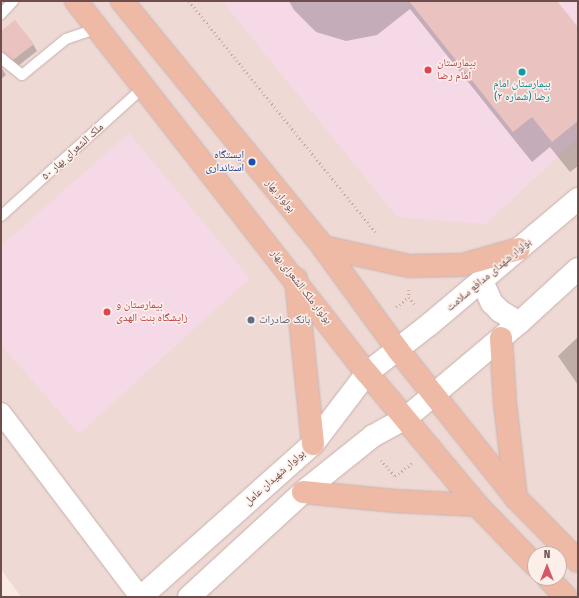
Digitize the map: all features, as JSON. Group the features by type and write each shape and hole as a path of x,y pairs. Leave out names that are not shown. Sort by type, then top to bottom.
{"main road":[{"name":"بولوار ملک الشعرای بهار","path":"76,1 296,279 367,373 477,505 527,557"},
{"name":"بولوار بهار","path":"122,1 323,247 398,350 435,393"},
{"path":"323,247 409,266 462,265 518,249"},
{"path":"296,279 313,444"},
{"path":"501,338 505,403 516,498"},
{"path":"435,393 516,498 578,561"},
{"path":"303,492 395,501 477,505"}],"street":[{"name":"بولوار شهدای مدافع سلامت","path":"398,350 578,199"},
{"path":"189,597 303,492 373,436 406,418 519,323 578,269"},
{"path":"482,281 492,303 500,312 519,323"},
{"name":"بولوار شهیدان عامل","path":"141,597 313,444 367,373 398,350"},
{"path":"1,413 141,597"}],"lane":[{"path":"1,14 13,1"},
{"path":"1,58 22,75 66,38 98,28"},
{"name":"ملک الشعرای بهار ۵۰","path":"1,216 144,87"}],"path":[{"path":"189,1 381,238"}],"shaded area":[{"path":"1,1 578,1 578,597 21,597 1,569"},
{"name":"بیمارستان امام رضا","path":"222,1 578,1 578,138 486,224 397,217"},
{"name":"بیمارستان و زایشگاه بنت الهدی","path":"129,133 250,278 79,434 1,345 1,246"}],"building":[{"name":"بیمارستان امام رضا (شماره ۲)","path":"409,1 557,1 578,27 578,121 552,142 532,117 513,132"},
{"path":"15,20 34,44 13,60 1,52 1,31"}],"place":[{"name":"بیمارستان امام رضا","path":"428,70"},
{"name":"بیمارستان امام رضا (شماره ۲)","path":"522,72"},
{"name":"ایستگاه استانداری","path":"252,162"},
{"name":"بیمارستان و زایشگاه بنت الهدی","path":"107,312"},
{"name":"بانک صادرات","path":"251,320"}]}
